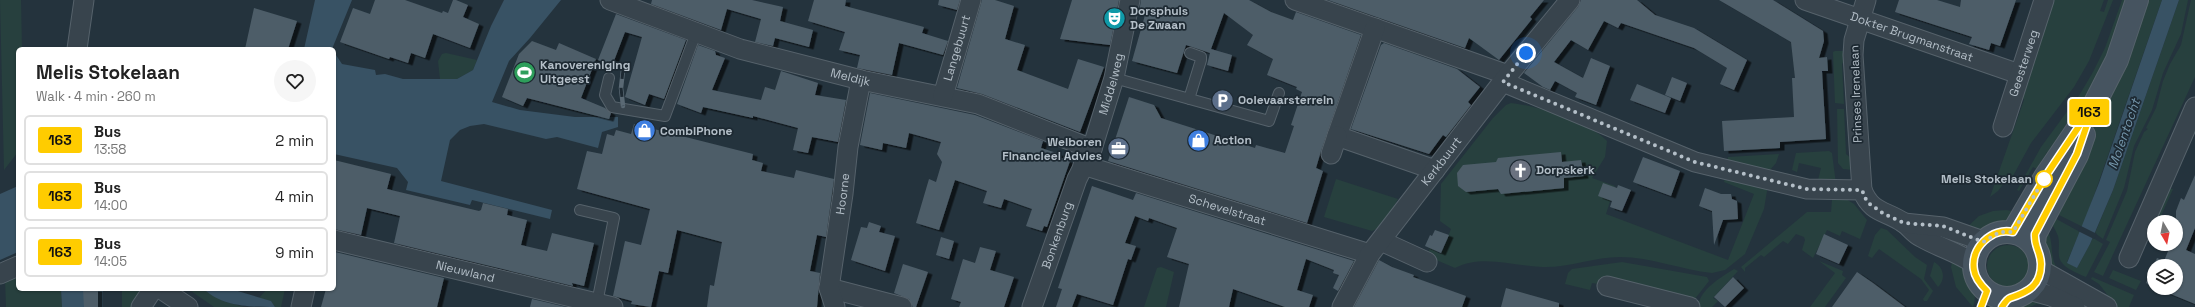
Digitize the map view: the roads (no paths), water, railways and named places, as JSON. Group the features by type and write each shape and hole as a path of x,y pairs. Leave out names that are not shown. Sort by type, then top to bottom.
{"main road":[{"path":"2013,232 2045,177 2094,104 2117,60 2137,0"},
{"path":"2034,244 2035,234 2077,154 2094,104"},
{"path":"2000,232 2013,232 2027,237 2034,244 2039,253 2041,270 2037,281 2013,298 1995,296 1984,299 1976,276 1974,263 1978,249 1983,242 2000,232"}],"street":[{"path":"77,47 84,0"},
{"name":"Meldijk","path":"610,0 740,49 861,80 978,104 1092,149"},
{"name":"Langebuurt","path":"943,96 971,0"},
{"name":"Middelweg","path":"1083,165 1092,149 1114,78 1130,0"},
{"path":"1295,0 1375,28 1505,78 1695,162 1807,189 1862,190 1867,202 1876,210 1904,223 1919,237 1949,249 1974,263"},
{"name":"Kerkbuurt","path":"1342,307 1375,248 1505,78 1570,0"},
{"name":"Dokter Brugmanstraat","path":"1805,0 2019,74"},
{"name":"Prinses Irenelaan","path":"1862,190 1853,55 1854,40 1866,0"},
{"name":"Geesterweg","path":"2003,127 2044,0"},
{"path":"1331,154 1375,28"},
{"name":"Hoorne","path":"835,307 828,288 848,147 861,80"},
{"path":"2129,258 2188,137 2195,107"},
{"path":"1337,136 1435,170"},
{"name":"Schevelstraat","path":"1083,165 1375,248"},
{"name":"Bonkenburg","path":"1032,307 1083,165"},
{"path":"1904,223 1943,226 1983,242"},
{"name":"Nieuwland","path":"336,240 602,306"},
{"path":"1375,248 1427,262"},
{"path":"0,274 16,267"},
{"path":"2041,270 2107,307"},
{"path":"1607,286 1690,307"},
{"path":"828,288 902,307"},
{"path":"141,307 152,291"},
{"path":"164,291 184,305"},
{"path":"300,307 304,291"},
{"path":"2013,298 2051,296 2075,307"}],"lane":[{"path":"609,78 605,95 612,107 665,116 696,33"},
{"path":"1189,99 1202,60 1201,57 1190,53"},
{"path":"1114,78 1269,121 1278,93"},
{"path":"580,210 614,218 602,306"}],"water":[{"path":"315,0 352,0 333,47 304,47"},
{"path":"504,0 561,0 509,61 492,102 520,110 575,117 618,117 618,127 602,132 598,148 557,137 546,139 484,124 470,126 460,130 450,140 441,181 552,210 550,219 472,200 470,205 406,190 408,182 397,168 336,154 336,55 342,64 375,70 376,75 385,74 403,79 457,79 473,70 491,26"},
{"name":"Molentocht","path":"2162,0 2179,0 2113,190 2090,244 2077,268 2067,263 2099,183"},
{"path":"16,187 16,253 0,260 0,194"},
{"path":"61,291 103,291 103,307 62,307"},
{"path":"206,291 238,291 271,301 275,307 238,305 228,303 211,295"}],"railway":[{"path":"623,70 621,88 623,106"}],"place":[{"name":"Dorsphuis De Zwaan","path":"1114,18"},
{"name":"Kanovereniging Uitgeest","path":"525,72"},
{"name":"Ooievaarsterrein","path":"1222,100"},
{"name":"CombiPhone","path":"644,131"},
{"name":"Action","path":"1199,140"},
{"name":"Welboren Financieel Advies","path":"1118,149"},
{"name":"Dorpskerk","path":"1520,170"},
{"name":"Melis Stokelaan","path":"2044,179"}]}
